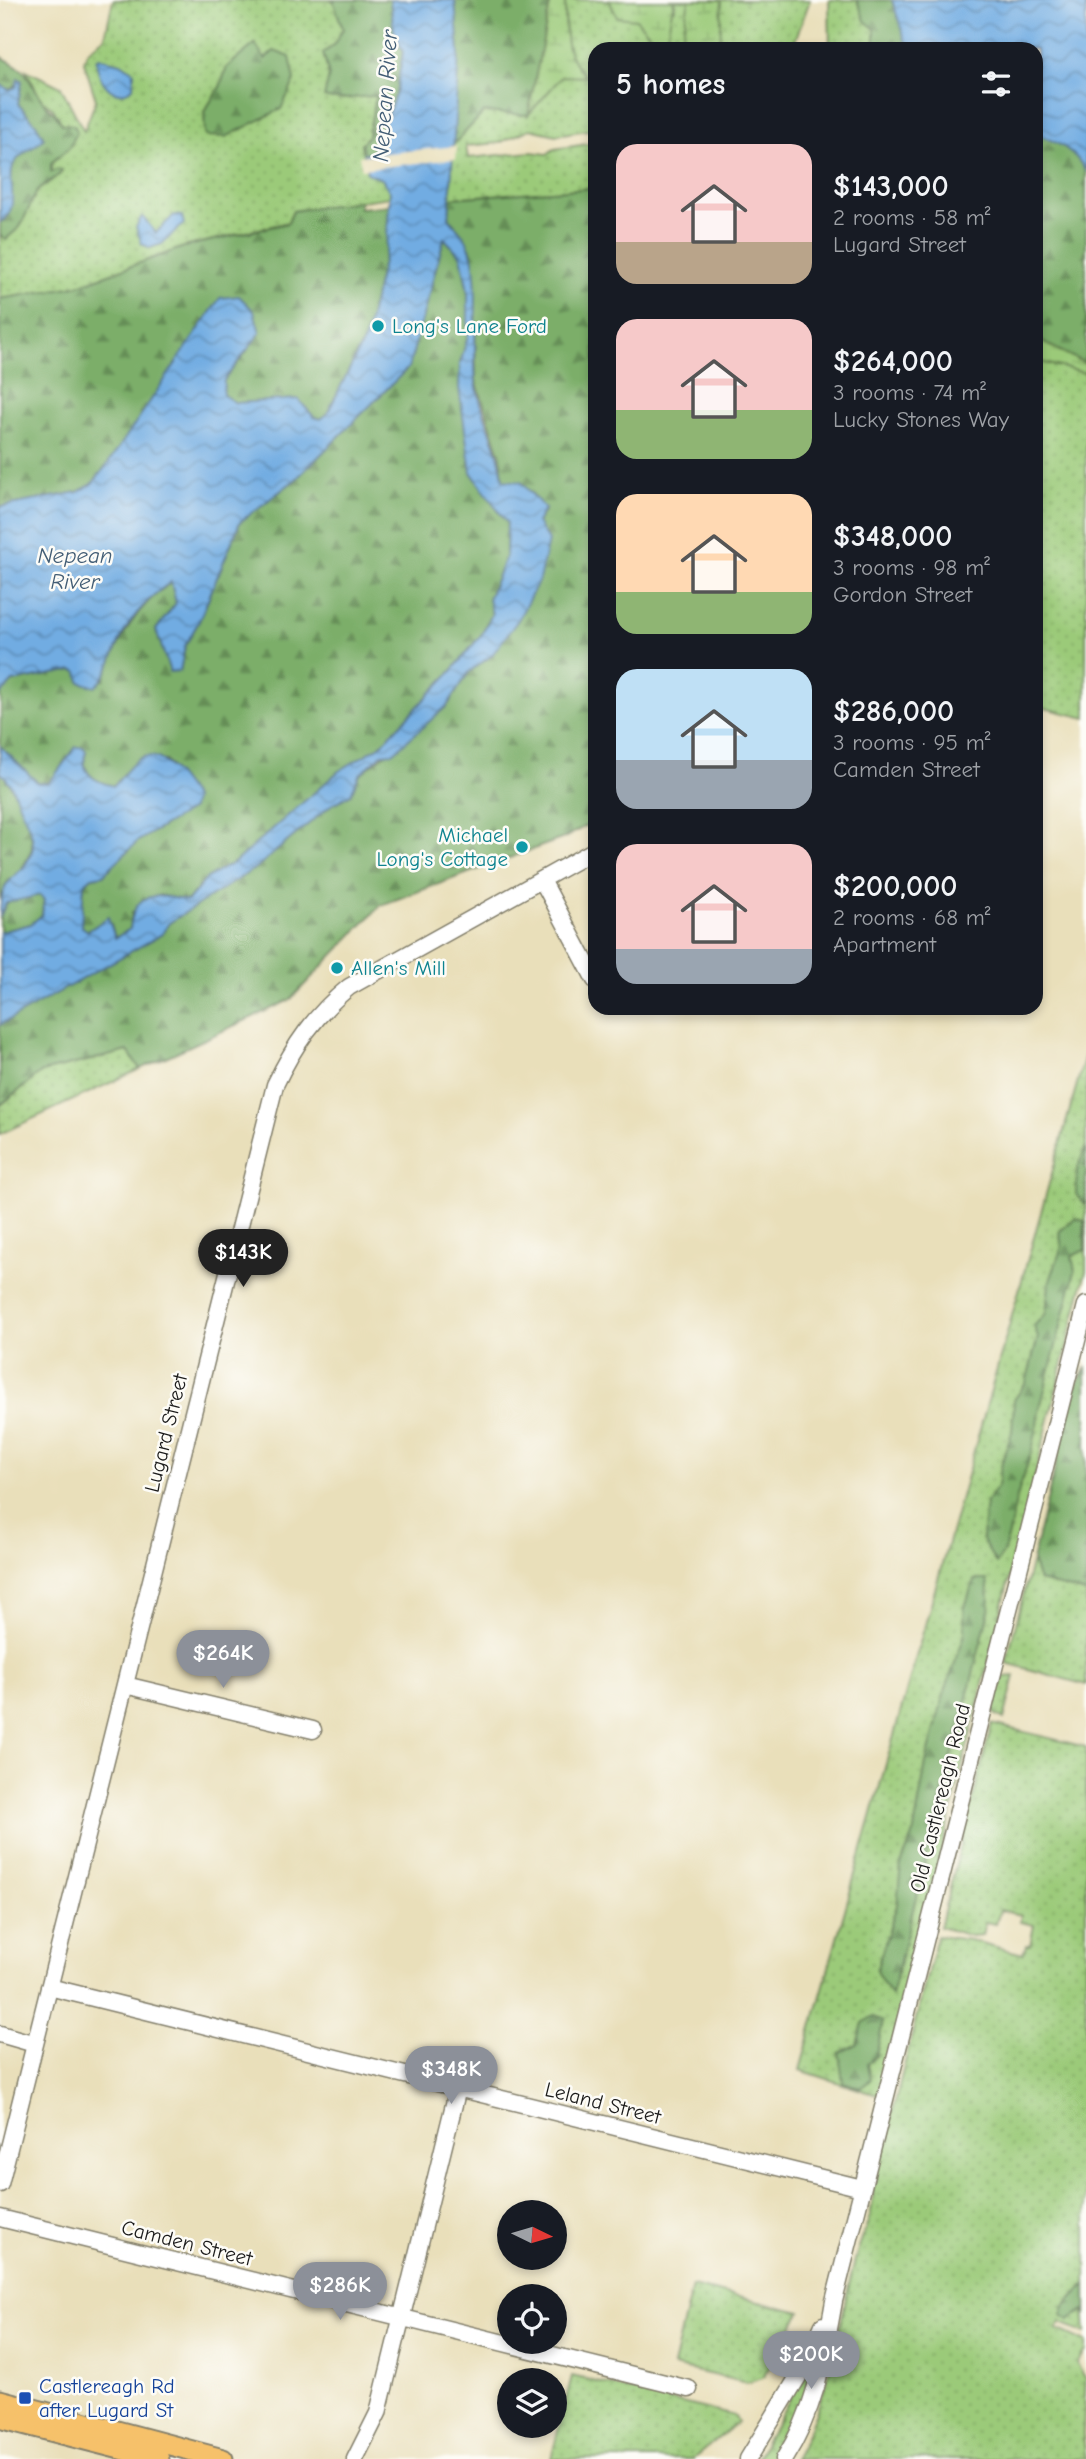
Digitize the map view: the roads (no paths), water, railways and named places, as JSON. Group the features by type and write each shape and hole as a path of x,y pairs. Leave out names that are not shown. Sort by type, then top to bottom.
{"main road":[{"path":"0,2400 223,2459"},
{"path":"0,2418 159,2459"}],"street":[{"name":"Lugard Street","path":"0,2184 275,1085 289,1056 325,1007 349,988 588,854"},
{"path":"542,880 588,967"},
{"name":"Old Castlereagh Road","path":"784,2459 813,2403 834,2301 862,2188 1086,1305"},
{"path":"125,1685 313,1730"},
{"name":"Leland Street","path":"49,1987 862,2188"},
{"path":"0,2034 35,2044"},
{"path":"355,2459 376,2420 458,2088"},
{"name":"Camden Street","path":"0,2218 689,2389"},
{"name":"Old Castlereagh Road","path":"748,2459 807,2362 834,2301"}],"water":[{"name":"Nepean River","path":"390,0 455,0 459,52 449,218 466,239 471,253 476,289 476,382 503,480 521,482 545,509 537,522 548,541 539,580 518,620 492,655 469,672 447,706 393,753 382,754 359,775 351,794 331,805 257,867 169,923 162,934 0,1025 0,932 31,924 42,915 44,900 40,895 6,903 0,917 1,902 7,884 28,861 33,840 13,789 0,772 0,746 38,783 49,783 76,747 83,747 86,751 85,765 90,775 100,782 114,786 136,761 145,756 154,757 170,766 194,798 192,809 138,841 103,875 92,877 84,884 81,926 88,931 108,917 115,938 130,929 132,916 142,901 157,896 188,901 207,878 235,862 339,771 380,746 451,672 482,634 492,614 488,599 506,556 507,523 471,472 459,388 460,364 468,336 468,291 461,256 444,238 409,367 296,479 240,522 199,621 185,646 180,671 170,672 156,630 176,603 171,582 150,599 132,619 104,676 95,687 80,682 78,672 73,670 13,682 0,695 0,507 78,492 91,485 220,298 239,296 254,311 260,333 224,380 223,395 236,403 298,399 314,417 321,419 327,414 365,338 386,249 390,192 382,179 367,173 363,154 373,152 396,93 403,52 394,31"},
{"path":"892,0 1086,0 1086,172 1066,148 1043,137 1043,42 906,42"},
{"path":"99,58 121,63 134,72 133,88 118,93 107,87 97,67 96,60"},
{"path":"18,78 22,81 18,104 36,124 44,138 14,165 11,177 12,205 10,212 0,222 0,84 9,90 16,87"},
{"path":"174,215 182,216 184,224 162,244 150,248 142,244 136,227 142,216 156,233"}],"place":[{"name":"Long's Lane Ford","path":"378,326"},
{"name":"Michael Long's Cottage","path":"522,847"},
{"name":"Allen's Mill","path":"337,968"},
{"name":"Castlereagh Rd after Lugard St","path":"25,2398"}]}
